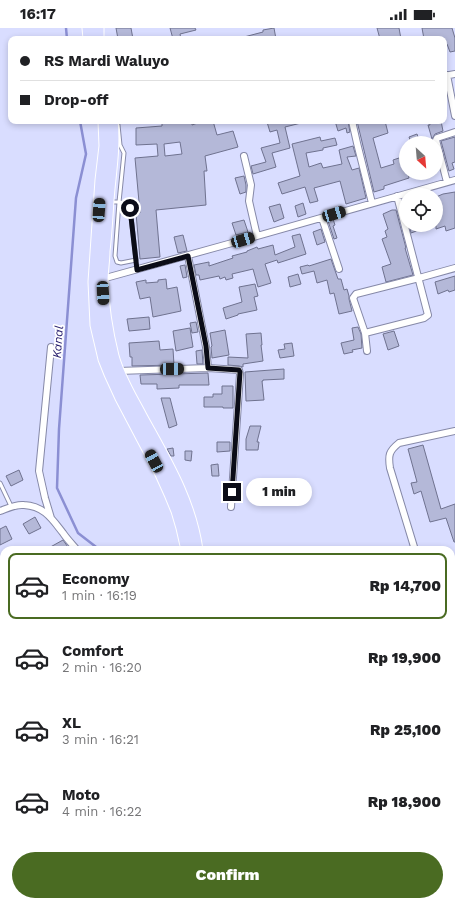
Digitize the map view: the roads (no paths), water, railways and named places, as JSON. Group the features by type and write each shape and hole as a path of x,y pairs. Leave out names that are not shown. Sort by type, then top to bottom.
{"highway":[{"path":"108,124 104,146 94,282 96,325 129,393 180,488 191,522 196,546"},
{"path":"110,124 114,141 114,202 102,280 106,347 104,359 118,392 170,494 177,511 186,546"}],"street":[{"path":"447,84 455,116"},
{"path":"353,124 372,203"},
{"path":"447,182 436,140 437,138 455,132"},
{"path":"244,156 251,185 249,201 257,236"},
{"path":"102,280 455,180"},
{"path":"365,333 428,316 397,196"},
{"path":"322,218 339,269"},
{"path":"188,256 206,346 208,368"},
{"path":"367,351 365,333 353,298 354,295 455,268"},
{"path":"51,347 39,471 45,498 52,518"},
{"path":"118,371 208,368 239,370 231,507"},
{"path":"414,546 390,468 389,454 392,448 399,443 455,431"},
{"path":"0,511 11,506 24,505 43,510 52,518 74,546"}],"lane":[{"path":"136,260 121,263 117,262 115,259 114,202 126,203 130,208 136,260 137,270"},
{"path":"0,483 11,506"}],"waterway":[{"name":"Kanal","path":"66,28 67,36"},
{"name":"Kanal","path":"81,124 86,154 76,198 59,429 57,488 78,533 95,546"}]}
